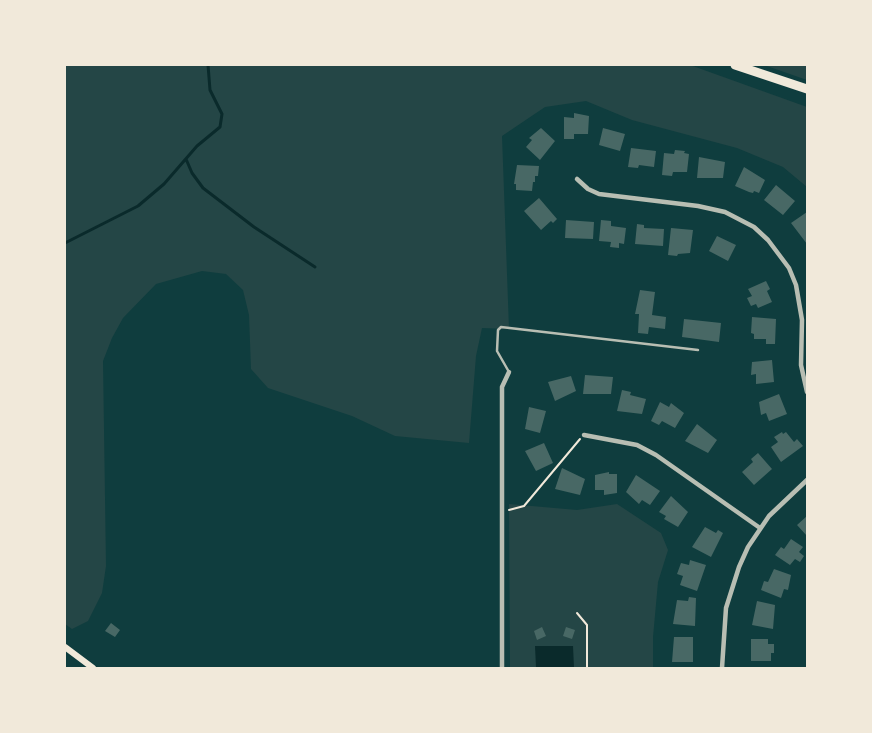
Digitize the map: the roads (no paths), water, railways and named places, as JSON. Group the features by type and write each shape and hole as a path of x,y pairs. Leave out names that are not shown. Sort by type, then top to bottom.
{"highway":[{"path":"735,65 807,89"}],"main road":[{"path":"65,647 93,668"}],"street":[{"path":"577,179 588,189 599,194 698,206 725,212 754,227 768,240 789,268 796,285 802,320 801,365 807,392"},
{"path":"502,668 502,387 509,372"},
{"path":"584,435 637,445 656,455 760,528"},
{"path":"722,668 723,632 731,588 739,567 760,528 784,500 807,480"}],"lane":[{"path":"509,372 497,352 498,330 501,327 698,350"}],"waterway":[{"path":"65,243 138,206 164,184 197,146 220,127 222,114 210,90 208,65"},
{"path":"186,159 192,173 203,188 254,227 315,267"}]}
